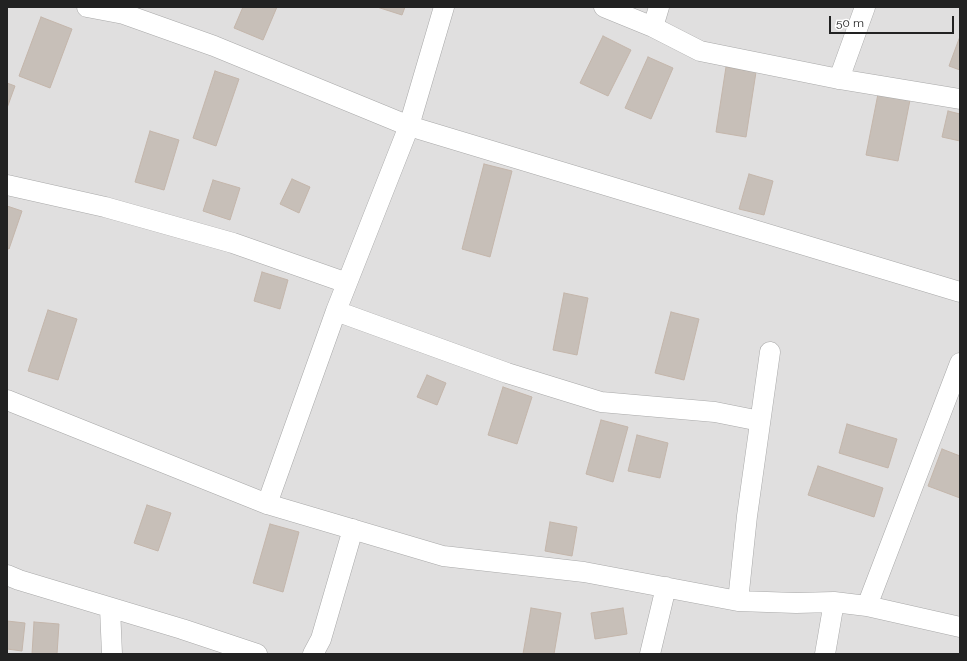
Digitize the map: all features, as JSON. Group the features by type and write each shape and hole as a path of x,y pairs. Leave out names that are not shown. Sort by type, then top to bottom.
{"street":[{"path":"87,7 124,14 214,46 409,126 960,292"},
{"path":"267,504 336,311 409,126 444,7"},
{"path":"604,7 653,27 700,51 839,79 960,99"},
{"path":"653,27 659,7"},
{"path":"839,79 864,7"},
{"path":"7,185 105,207 233,243 347,283"},
{"path":"336,311 507,373 601,402 715,412 760,421"},
{"path":"738,601 747,516 770,352"},
{"path":"867,606 960,363"},
{"path":"7,400 267,504 443,556 584,572 738,601 796,603 834,602 867,606 960,627"},
{"path":"313,654 321,639 353,529"},
{"path":"7,575 19,580 182,629 257,654"},
{"path":"650,654 666,587"},
{"path":"825,654 834,602"},
{"path":"110,608 112,654"}],"shaded area":[{"path":"7,7 960,7 960,654 7,654"}],"building":[{"path":"243,7 277,7 263,40 234,28"},
{"path":"377,7 405,7 402,15"},
{"path":"41,17 72,29 50,88 19,76"},
{"path":"603,36 631,50 608,96 580,83"},
{"path":"960,39 960,70 949,66"},
{"path":"648,57 673,68 651,119 625,108"},
{"path":"726,67 756,72 746,137 716,132"},
{"path":"215,71 239,79 216,146 193,138"},
{"path":"7,83 15,86 7,108"},
{"path":"878,94 910,100 898,161 866,155"},
{"path":"948,111 960,114 960,141 942,137"},
{"path":"150,131 179,140 164,190 135,182"},
{"path":"484,164 512,171 490,257 462,249"},
{"path":"749,174 773,181 764,215 739,209"},
{"path":"292,179 310,187 299,213 280,204"},
{"path":"213,180 240,188 230,220 203,211"},
{"path":"7,206 22,211 9,249 7,248"},
{"path":"262,272 288,280 280,309 254,301"},
{"path":"564,293 588,298 577,355 553,350"},
{"path":"48,310 77,319 58,380 28,371"},
{"path":"671,312 699,319 684,380 655,373"},
{"path":"427,375 446,383 437,405 417,397"},
{"path":"503,387 532,397 517,444 488,435"},
{"path":"601,420 628,427 613,482 586,474"},
{"path":"847,424 897,439 888,468 839,453"},
{"path":"637,435 668,443 660,478 628,471"},
{"path":"942,449 960,456 960,498 928,486"},
{"path":"818,466 883,488 874,517 808,495"},
{"path":"147,505 171,513 158,551 134,543"},
{"path":"550,522 577,527 572,556 545,551"},
{"path":"270,524 299,532 283,592 253,583"},
{"path":"531,608 561,613 554,654 523,654"},
{"path":"623,608 627,634 595,639 591,613"},
{"path":"7,621 25,623 22,651 7,649"},
{"path":"34,622 59,624 57,654 32,654"}]}
